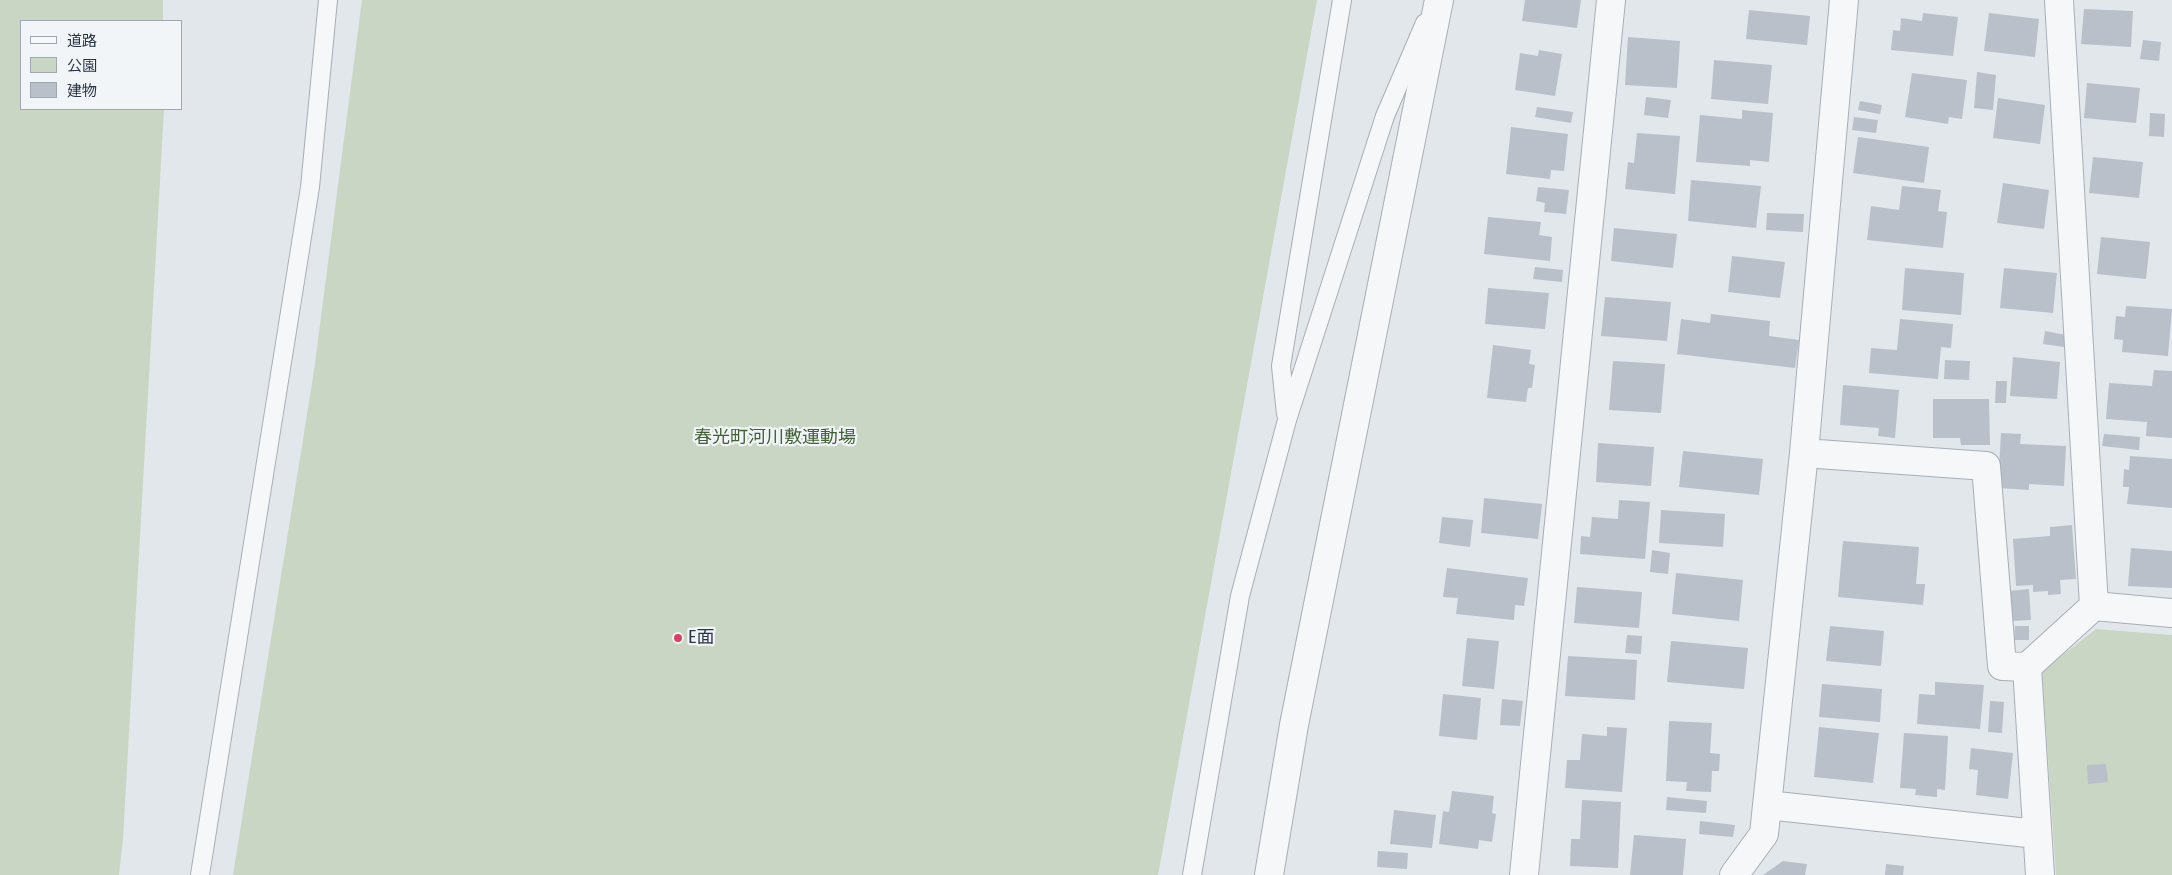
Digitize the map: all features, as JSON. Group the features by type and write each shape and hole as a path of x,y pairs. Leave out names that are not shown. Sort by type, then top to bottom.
{"street":[{"path":"1269,875 1296,716 1437,0"},
{"path":"1524,875 1611,0"},
{"path":"1734,875 1764,834 1804,453 1844,0"},
{"path":"2058,0 2094,606"},
{"path":"1804,453 1986,466 2002,666 2027,667 2094,606 2172,613"},
{"path":"2027,667 2040,875"},
{"path":"1767,805 2037,834"}],"lane":[{"path":"200,875 310,187 328,0"},
{"path":"1287,420 1281,366 1342,0"},
{"path":"1192,875 1240,596 1287,420 1385,116 1437,0"}],"green space":[{"path":"0,0 163,0 163,20 20,20 20,110 164,110 123,839 119,875 0,875"},
{"name":"春光町河川敷運動場","path":"362,0 1317,0 1158,875 233,875 314,371"},
{"path":"2096,629 2172,635 2172,875 2056,875 2042,671"}],"building":[{"path":"1525,0 1581,0 1577,28 1522,21"},
{"path":"2084,9 2133,11 2131,47 2081,44"},
{"path":"1749,10 1810,16 1807,45 1746,39"},
{"path":"1923,13 1958,17 1953,56 1891,50 1893,30 1900,31 1901,18 1922,21"},
{"path":"1989,13 2039,19 2035,57 1984,51"},
{"path":"1628,37 1680,41 1677,88 1625,85"},
{"path":"2143,40 2161,42 2159,61 2140,59"},
{"path":"1539,50 1562,54 1555,96 1515,90 1520,53 1538,56"},
{"path":"1714,60 1772,65 1768,104 1711,99"},
{"path":"1977,72 1996,75 1993,110 1974,108"},
{"path":"1912,73 1967,80 1962,119 1949,117 1948,124 1905,117"},
{"path":"2087,83 2140,88 2136,123 2084,118"},
{"path":"1646,97 1671,100 1668,118 1644,115"},
{"path":"1998,98 2045,105 2040,144 1993,138"},
{"path":"1860,101 1882,105 1880,114 1858,110"},
{"path":"1537,107 1573,112 1571,123 1535,117"},
{"path":"1742,110 1773,113 1769,162 1750,160 1750,166 1696,162 1700,115 1742,119"},
{"path":"2150,113 2165,114 2164,137 2149,136"},
{"path":"1854,117 1878,120 1876,133 1852,130"},
{"path":"1511,127 1568,134 1564,171 1551,170 1550,179 1506,174"},
{"path":"1637,133 1680,136 1675,194 1625,189 1628,162 1634,163"},
{"path":"1858,137 1929,147 1924,183 1853,173"},
{"path":"2093,157 2143,162 2139,198 2089,193"},
{"path":"1691,180 1761,186 1756,228 1688,221"},
{"path":"2003,183 2049,190 2044,229 1997,223"},
{"path":"1902,186 1941,190 1938,211 1947,212 1943,248 1867,240 1871,206 1899,210"},
{"path":"1538,187 1569,190 1566,214 1544,212 1545,203 1536,201"},
{"path":"1767,213 1804,214 1803,232 1766,230"},
{"path":"1488,217 1541,222 1539,235 1552,237 1550,261 1484,254"},
{"path":"1614,228 1677,234 1673,268 1611,261"},
{"path":"2101,237 2150,242 2146,279 2097,274"},
{"path":"1732,256 1785,262 1780,298 1728,292"},
{"path":"1535,267 1563,270 1562,282 1533,279"},
{"path":"1905,268 1964,273 1961,315 1902,310"},
{"path":"2004,268 2057,273 2053,313 2000,308"},
{"path":"1488,288 1549,293 1545,329 1485,324"},
{"path":"1605,297 1671,302 1667,341 1601,336"},
{"path":"2126,306 2172,309 2168,356 2122,352 2123,340 2114,339 2116,316 2125,317"},
{"path":"1711,314 1770,321 1769,336 1799,340 1795,368 1677,354 1681,319 1710,323"},
{"path":"1900,319 1953,324 1951,348 1941,347 1938,379 1869,373 1871,348 1897,350"},
{"path":"2045,331 2066,335 2064,347 2043,344"},
{"path":"1493,345 1531,350 1529,364 1535,365 1532,388 1528,388 1526,402 1487,398"},
{"path":"2013,357 2060,362 2057,399 2010,396"},
{"path":"1945,360 1970,361 1969,380 1944,379"},
{"path":"1613,361 1665,364 1661,413 1609,410"},
{"path":"2154,370 2172,371 2172,438 2146,436 2147,422 2106,419 2109,383 2152,386"},
{"path":"1996,381 2007,381 2006,403 1995,403"},
{"path":"1843,385 1899,390 1895,438 1878,436 1879,428 1840,425"},
{"path":"1933,399 1989,399 1990,445 1961,445 1960,438 1933,438"},
{"path":"2001,433 2021,434 2020,444 2066,446 2064,486 2029,484 2029,490 1998,488"},
{"path":"2104,434 2140,437 2139,450 2102,446"},
{"path":"1598,443 1654,447 1651,486 1596,482"},
{"path":"1683,451 1763,459 1759,495 1679,487"},
{"path":"2130,456 2172,459 2172,508 2127,504 2129,487 2123,487 2124,469 2129,470"},
{"path":"1484,498 1542,504 1538,539 1481,533"},
{"path":"1619,500 1650,502 1645,559 1580,554 1581,536 1590,537 1592,517 1618,519"},
{"path":"1661,510 1725,514 1723,547 1659,543"},
{"path":"1442,517 1473,520 1470,547 1439,543"},
{"path":"2072,525 2076,579 2060,580 2061,594 2048,595 2048,591 2033,592 2033,585 2016,586 2013,539 2050,536 2050,527"},
{"path":"1843,541 1919,547 1916,584 1925,584 1923,605 1838,597"},
{"path":"2131,548 2172,551 2172,588 2128,586"},
{"path":"1652,550 1670,553 1668,574 1650,572"},
{"path":"1447,568 1528,578 1524,606 1515,605 1514,620 1456,614 1458,598 1443,597"},
{"path":"1676,573 1743,580 1739,621 1672,614"},
{"path":"1577,587 1642,592 1639,628 1574,623"},
{"path":"2029,589 2031,620 2011,621 2009,591"},
{"path":"1830,626 1884,631 1881,666 1826,661"},
{"path":"2015,626 2029,626 2029,640 2014,640"},
{"path":"1627,635 1642,636 1641,654 1625,653"},
{"path":"1467,638 1499,641 1494,689 1462,686"},
{"path":"1671,641 1748,648 1744,689 1667,682"},
{"path":"1568,656 1637,660 1635,700 1565,696"},
{"path":"1935,682 1984,685 1980,729 1917,724 1919,694 1935,695"},
{"path":"1822,684 1882,689 1880,722 1819,717"},
{"path":"1443,694 1481,698 1477,740 1439,736"},
{"path":"1502,699 1523,701 1520,726 1500,725"},
{"path":"1990,701 2004,702 2002,733 1988,732"},
{"path":"1669,721 1712,723 1710,753 1720,754 1719,771 1712,771 1711,792 1686,791 1687,782 1666,781"},
{"path":"1607,727 1627,728 1622,792 1565,788 1567,760 1580,760 1582,734 1607,736"},
{"path":"1819,727 1879,733 1873,783 1814,777"},
{"path":"1904,733 1948,736 1945,790 1937,789 1937,797 1915,795 1916,789 1900,788"},
{"path":"1971,748 2013,753 2008,799 1976,795 1978,770 1969,769"},
{"path":"2106,764 2108,782 2088,784 2087,765"},
{"path":"1452,791 1494,796 1492,813 1496,814 1492,842 1479,840 1478,849 1439,844 1443,811 1449,812"},
{"path":"1667,797 1707,801 1706,813 1666,810"},
{"path":"1582,800 1621,802 1618,868 1570,866 1571,839 1580,839"},
{"path":"1394,810 1436,815 1432,848 1390,844"},
{"path":"1700,821 1735,825 1733,837 1699,834"},
{"path":"1634,835 1686,839 1683,875 1630,875"},
{"path":"1378,851 1408,853 1407,869 1377,867"},
{"path":"1783,861 1807,864 1805,875 1763,875"},
{"path":"1886,864 1904,866 1903,875 1885,875"}],"place":[{"name":"E面","path":"678,638"}]}
